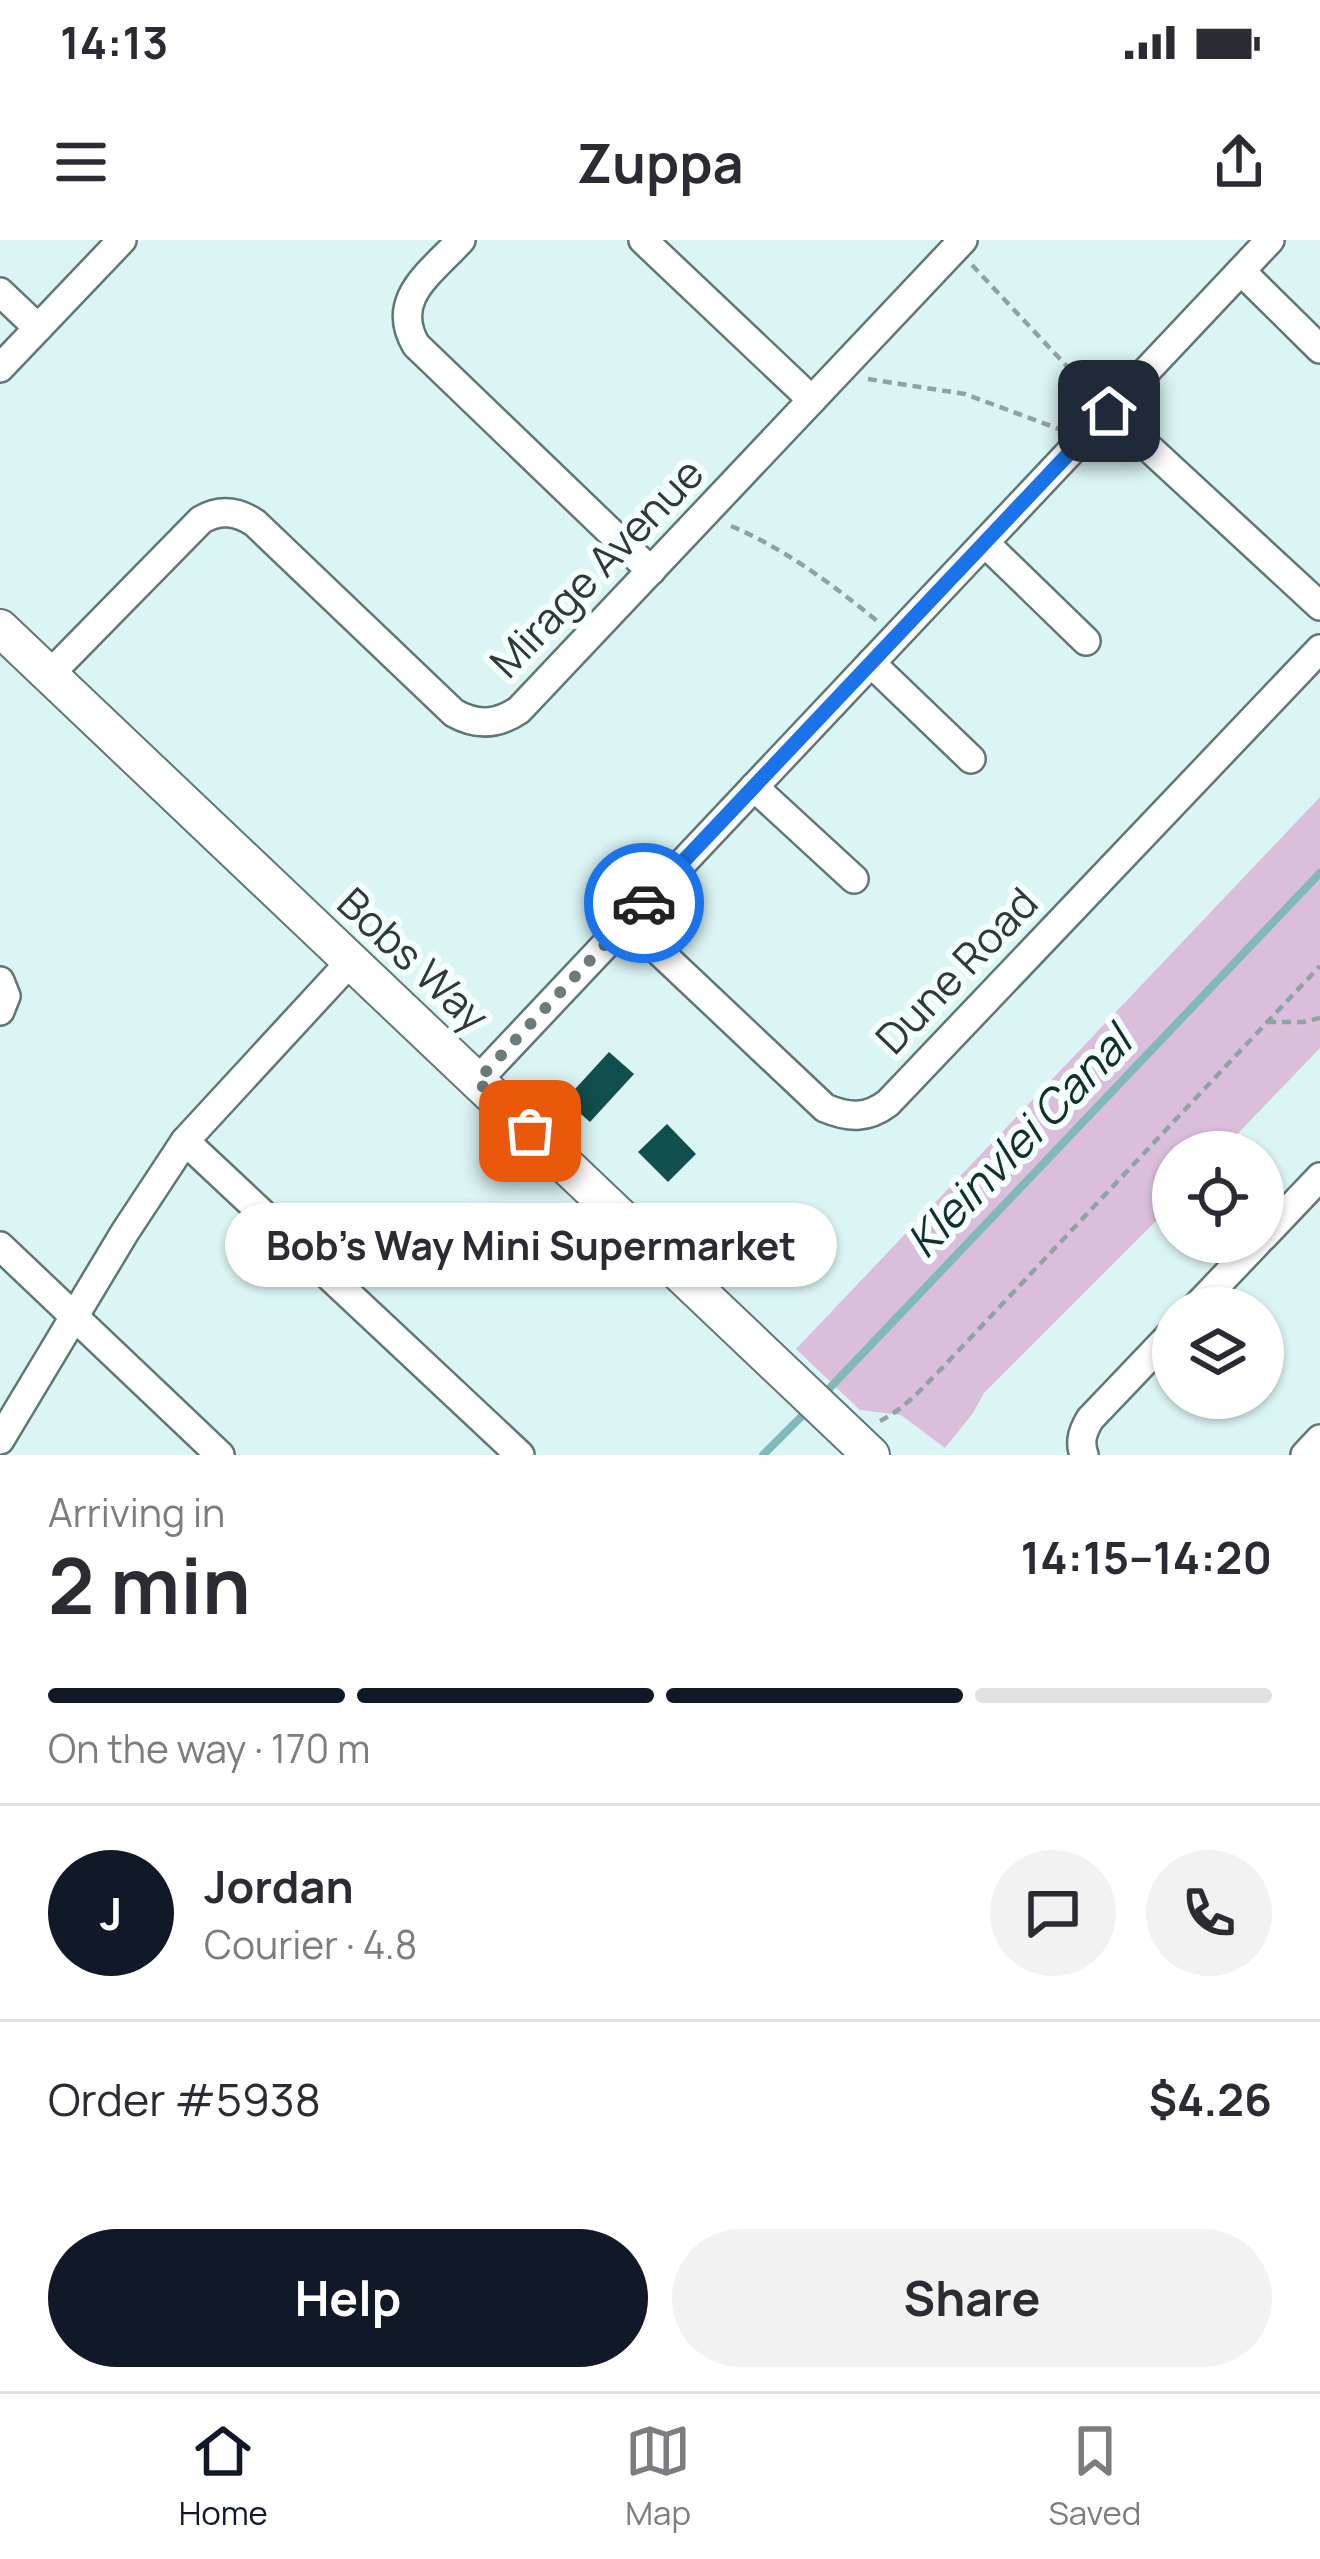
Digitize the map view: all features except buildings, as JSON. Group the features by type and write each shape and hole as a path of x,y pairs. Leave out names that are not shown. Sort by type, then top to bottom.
{"street":[{"path":"0,368 122,240"},
{"path":"461,240 407,305 409,333 416,345 651,571"},
{"path":"644,240 812,400"},
{"path":"477,1081 1270,240"},
{"name":"Mirage Avenue","path":"49,675 193,527 212,514 235,513 255,523 454,713 472,722 495,722 519,710 960,244"},
{"path":"1241,271 1320,349"},
{"path":"0,292 38,328"},
{"path":"1109,411 1320,606"},
{"path":"985,542 1086,640"},
{"name":"Bobs Way","path":"0,628 836,1423 876,1438"},
{"name":"Dune Road","path":"627,921 825,1108 852,1117 878,1111 1320,649"},
{"path":"871,663 970,759"},
{"path":"754,787 854,879"},
{"path":"0,1440 124,1232 185,1141 351,961"},
{"path":"0,981 6,996 0,1011"},
{"path":"185,1141 520,1455"},
{"path":"1284,1214 1320,1177"},
{"path":"0,1246 220,1455"},
{"path":"1215,1287 1237,1263"},
{"path":"1084,1455 1083,1431 1090,1419 1152,1353"},
{"path":"1305,1455 1320,1439"}],"path":[{"path":"960,244 1109,411"},
{"path":"867,379 964,394 1069,432 1079,442"},
{"path":"704,514 766,541 839,590 896,637"},
{"path":"876,1438 1320,966"},
{"path":"1267,1022 1320,1018"}],"shaded area":[{"path":"1320,797 1320,1048 1240,1131 1152,1131 1152,1225 984,1393 945,1448 901,1415 860,1410 796,1349"}],"waterway":[{"name":"Kleinvlei Canal","path":"825,1393 1320,873"},
{"name":"Kleinvlei Canal","path":"763,1455 810,1408"}],"way so far":[{"path":"530,1131 477,1081 644,903"}],"place":[{"name":"Bob's Way Mini Supermarket","path":"530,1131"}],"route":[{"path":"644,903 1109,411"}]}
